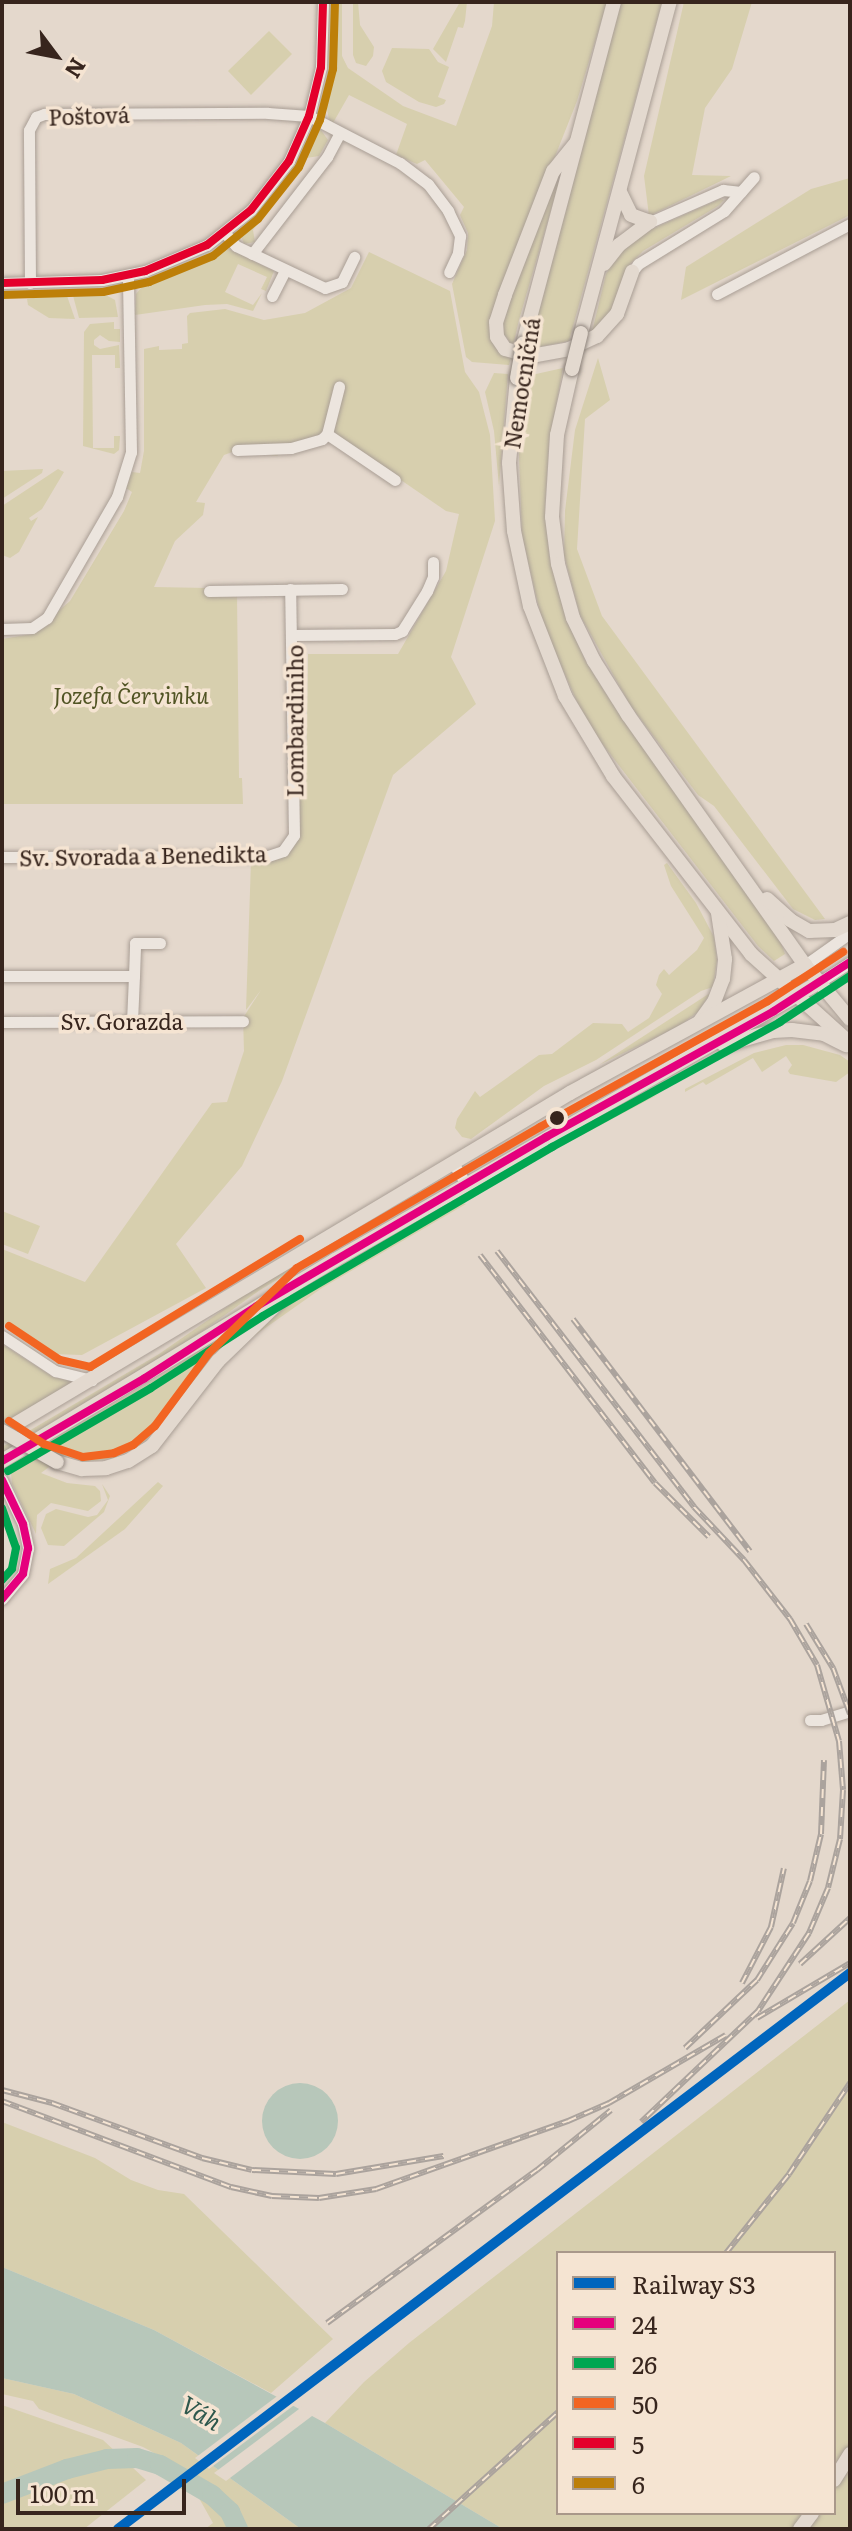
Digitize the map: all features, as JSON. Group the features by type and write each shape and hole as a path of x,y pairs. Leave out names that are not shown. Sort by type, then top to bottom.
{"main road":[{"name":"Nemocničná","path":"614,2 523,344 517,378 510,436 511,497 521,569 539,636 565,696 592,744 751,954 850,1046"},
{"name":"Nemocničná","path":"670,2 581,333 557,435 552,505 558,564 573,618 606,682 818,983 850,1019"},
{"path":"576,143 553,171 505,295 496,322 497,337 505,349 531,356 569,349 597,336 617,314 632,272"},
{"path":"620,192 631,215 650,222"},
{"path":"598,271 619,245 650,222"},
{"path":"748,881 790,920 809,931 835,930 850,923"},
{"path":"693,1027 714,1002 723,979 725,959 718,913"},
{"path":"2,1431 570,1093 805,965"},
{"path":"2,1461 304,1278 818,983"},
{"path":"701,1052 773,1031 792,1030 824,1034 850,1046"},
{"path":"2,1431 57,1462 82,1469 106,1468 128,1461 152,1446 218,1361 304,1278"},
{"path":"836,2477 850,2454"},
{"path":"836,2485 850,2469"}],"street":[{"path":"2,283 128,275 189,255 225,233 251,210 279,177 309,116 321,67 323,2"},
{"name":"Poštová","path":"30,283 29,130 36,117 44,114 207,113 309,116"},
{"path":"309,116 417,174 440,200 460,236 458,253 449,272"},
{"path":"252,254 323,162 340,133"},
{"path":"632,272 648,257 724,211 754,177"},
{"path":"650,222 723,190 741,192"},
{"path":"717,294 850,224"},
{"path":"225,233 236,246 319,287 332,288 342,282 354,257"},
{"path":"272,296 285,271"},
{"path":"2,629 32,628 47,618 117,497 131,452 128,275"},
{"path":"237,450 291,448 322,439 327,434 339,387"},
{"path":"327,434 395,480"},
{"path":"293,635 395,634 402,631 427,591 433,577 433,562"},
{"name":"Lombardiniho","path":"283,851 294,835 290,589"},
{"path":"209,591 342,589"},
{"name":"Sv. Svorada a Benedikta","path":"2,857 268,856 283,851"},
{"path":"805,965 850,933"},
{"path":"132,1022 135,943 160,943"},
{"path":"818,983 850,962"},
{"path":"2,976 134,976"},
{"name":"Sv. Gorazda","path":"2,1022 243,1021"},
{"path":"453,1163 466,1184"},
{"path":"322,1240 335,1260"},
{"path":"2,1336 55,1371 92,1380"},
{"path":"2,1480 23,1524 28,1548 23,1574 2,1599"},
{"path":"810,1720 821,1720 850,1711"}],"green space":[{"path":"329,2 342,2 342,56 348,68 403,106 456,126 492,26 494,2 607,2 577,101 491,318 501,352 511,358 509,365 472,362 466,357 452,284 467,250 468,233 460,215 464,207 425,160 417,164 396,155 407,124 349,95 333,123 329,120 326,103"},
{"path":"353,2 358,2 360,25 374,47 373,56 366,66 356,63 353,55"},
{"path":"460,2 467,2 465,21 463,28 458,27 446,62 433,49"},
{"path":"621,2 662,2 569,341 529,349"},
{"path":"684,2 752,2 732,69 705,108 692,175 731,176 649,216 644,176"},
{"path":"269,31 292,54 251,95 228,71"},
{"path":"392,48 429,49 438,62 449,67 438,97 446,100 444,104 436,107 419,102 386,82 382,71"},
{"path":"321,130 328,140 319,156 306,158 253,230 255,242 244,244 239,231 279,187 312,132"},
{"path":"566,158 513,346 503,333 502,319"},
{"path":"850,178 850,215 681,300 686,267 811,189"},
{"path":"720,199 724,200 718,206 643,251 630,264 613,308 592,332 606,274 622,248 650,230"},
{"path":"219,249 229,249 274,271 266,291 261,289 267,277 238,264 225,292 253,305 262,293 253,311 227,304 135,315 136,294 145,283"},
{"name":"Jozefa Červinku","path":"369,252 450,291 465,372 479,392 490,435 495,521 451,657 476,704 393,775 282,1081 242,1166 176,1244 206,1288 82,1355 52,1354 2,1323 2,1249 85,1282 212,1103 227,1102 244,1051 243,1018 261,990 246,1010 251,861 290,847 298,788 306,787 308,654 398,654 446,571 459,514 446,511 331,432 291,444 277,456 235,451 224,455 196,502 205,503 203,515 175,541 154,587 208,588 237,593 239,778 242,778 243,804 2,804 2,639 32,634 70,601 124,511 132,492 126,488 132,472 140,473 144,451 144,349 159,346 159,350 182,349 182,344 188,343 187,316 190,313 225,309 264,320 305,313 351,288"},
{"path":"72,292 102,293 115,300 118,317 79,318"},
{"path":"66,293 75,319 49,318 28,305 27,299"},
{"path":"114,322 114,329 120,329 120,342 109,341 100,335 94,340 94,345 100,349 119,345 120,368 115,368 115,355 92,355 93,448 114,448 114,436 120,436 119,450 114,454 83,446 84,332 90,324"},
{"path":"598,358 610,400 585,419 577,549 602,616 825,919 815,920 793,909 714,806 698,795 630,705 580,615 564,555 565,511 575,430"},
{"path":"563,368 549,444 545,507 550,562 567,620 585,660 610,700 780,940 785,954 774,961 758,946 587,724 543,625 522,536 518,430 527,376"},
{"path":"494,373 508,374 499,486 494,431 485,392"},
{"path":"43,469 42,473 2,499 2,471"},
{"path":"58,469 64,472 42,509 29,518 31,521 38,517 19,552 10,558 2,555 2,506"},
{"path":"667,863 696,903 714,937 717,960 713,987 701,991 596,1060 544,1086 471,1139 462,1137 455,1128 457,1119 475,1091 480,1097 539,1055 552,1054 593,1023 622,1024 628,1032 649,1018 662,994 656,985 659,975 664,969 669,975 697,950 704,938 671,886 664,865"},
{"path":"710,993 699,1011 679,1026 599,1065"},
{"path":"786,1045 803,1045 840,1055 850,1062 850,1072 836,1082 790,1074 788,1071 792,1065 786,1056 762,1072 753,1058 706,1085 703,1082 685,1092 685,1089 754,1053"},
{"path":"661,1093 507,1175 500,1174 590,1125"},
{"path":"453,1201 466,1204 322,1288 247,1341 293,1300"},
{"path":"2,1211 40,1226 28,1254 2,1244"},
{"path":"314,1252 316,1256 260,1290 165,1358 2,1453 2,1447 159,1354 257,1286"},
{"path":"244,1321 142,1445 111,1459 83,1462 65,1455 41,1473 67,1483 95,1486 100,1491 101,1501 88,1511 51,1503 37,1515 36,1534 12,1484 11,1473 17,1461 159,1377"},
{"path":"2,1344 53,1377 73,1382 2,1424"},
{"path":"158,1482 163,1486 125,1529 48,1584 50,1569 76,1558"},
{"path":"102,1484 110,1496 104,1512 64,1546 48,1545 41,1528 46,1514 56,1509 88,1517 97,1515 108,1500"},
{"path":"850,2000 850,2529 503,2529 325,2423 364,2382 409,2343"},
{"path":"2,2122 95,2158 131,2180 158,2190 184,2194 333,2339 271,2393 154,2330 2,2267"},
{"path":"2,2378 74,2394 181,2443 301,2529 205,2529 213,2523 182,2468 143,2447 39,2409 33,2401 2,2394"},
{"path":"2,2405 103,2440 146,2480 84,2529 2,2529"}],"water":[{"path":"293,2083 307,2083 321,2089 332,2100 338,2121 335,2136 327,2148 307,2159 293,2159 279,2153 268,2142 262,2128 262,2114 268,2100 279,2089"},
{"name":"Váh","path":"2,2267 154,2330 325,2423 503,2529 301,2529 181,2443 74,2394 2,2378"}],"pier":[{"path":"280,2394 297,2403 209,2469 195,2458"},
{"path":"303,2406 316,2413 226,2481 214,2473"}],"waterway":[{"path":"2,2494 67,2469 107,2459 137,2458 160,2465 212,2495 230,2512 238,2529"}],"railway":[{"path":"497,1251 694,1507 744,1560 790,1619 817,1665 839,1741 843,1790 840,1839 828,1888 809,1933 758,2011 641,2122"},
{"path":"480,1255 655,1483 709,1537"},
{"path":"573,1319 750,1551"},
{"path":"806,1624 833,1668 850,1714"},
{"path":"685,2048 757,1980 793,1923 810,1881 821,1834 824,1760"},
{"path":"742,1983 771,1927 784,1868"},
{"path":"800,1964 850,1918"},
{"path":"757,2018 850,1963"},
{"path":"2,2101 231,2187 272,2196 319,2198 376,2189 568,2121 609,2103 726,2035"},
{"path":"728,2251 789,2174 850,2083"},
{"path":"2,2090 52,2103 202,2158 252,2170 336,2174 443,2156"},
{"path":"327,2323 537,2170 611,2110"},
{"path":"429,2529 556,2414"}],"rail line":[{"name":"S3","path":"118,2529 850,1973"}],"transit line":[{"name":"5","path":"2,283 102,280 145,271 207,245 251,210 289,161 309,116 321,67 323,2"},
{"name":"6","path":"2,295 103,292 149,282 213,256 258,219 299,167 320,120 333,69 335,2"},
{"name":"50","path":"9,1421 44,1444 83,1457 114,1453 133,1445 155,1426 209,1353 297,1268 540,1127 768,1001 843,952"},
{"name":"24","path":"2,1461 145,1378 257,1306 546,1137 774,1011 850,962"},
{"name":"26","path":"8,1471 151,1388 263,1316 552,1147 780,1022 850,976"},
{"name":"50","path":"9,1326 60,1360 90,1367 300,1239"},
{"name":"24","path":"2,1480 23,1524 28,1548 23,1574 2,1599"},
{"name":"26","path":"2,1508 16,1548 12,1569 2,1580"}]}
